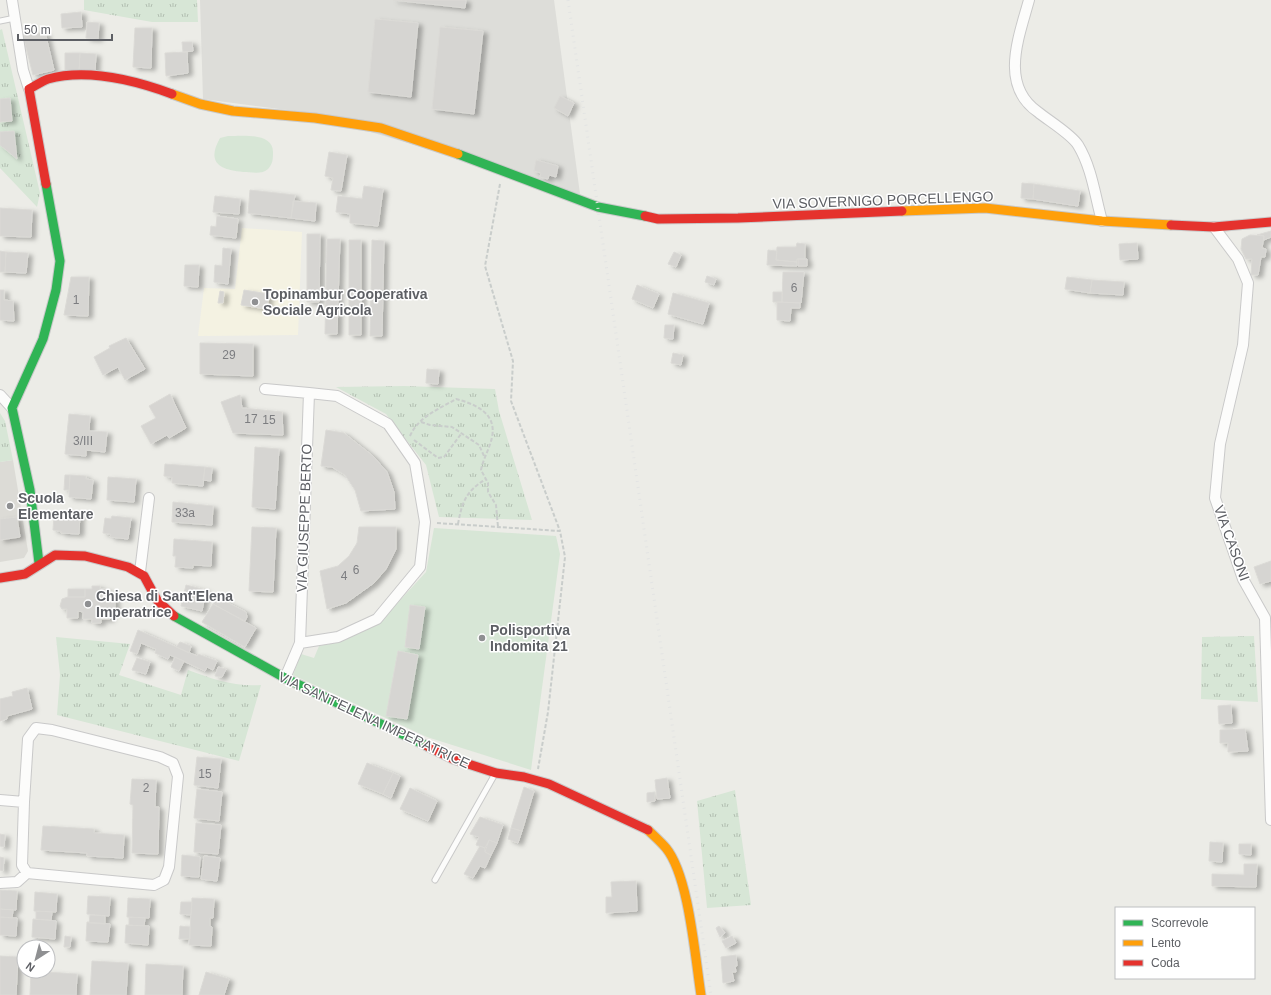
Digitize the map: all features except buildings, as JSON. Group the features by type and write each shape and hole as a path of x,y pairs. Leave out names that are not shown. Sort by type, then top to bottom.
{"street":[{"path":"12,0 60,261 56,290 43,339 12,408"},
{"path":"1030,0 1017,45 1014,75 1020,95 1031,108 1077,144 1089,168 1102,221"},
{"name":"VIA SOVERNIGO PORCELLENGO","path":"29,89 47,79 76,75 109,77 149,85 200,104 233,111 315,118 381,128 472,159 502,172 598,207 658,219 738,218 985,208 1102,221 1214,227 1271,222"},
{"name":"VIA CASONI","path":"1214,227 1238,259 1248,283 1243,345 1220,444 1215,498 1243,579 1268,618 1271,820"},
{"path":"265,389 337,396 388,424 406,441 415,462 425,522 420,567 378,619 338,637 300,643"},
{"name":"VIA GIUSEPPE BERTO","path":"285,678 300,643 308,393"},
{"path":"0,395 12,408 16,417 30,490 39,563"},
{"path":"0,578 25,574 39,563 55,555 85,556 128,567 140,572 149,498"},
{"name":"VIA SANT'ELENA IMPERATRICE","path":"140,572 157,600 177,619 285,678 453,759 496,774 536,780 646,828 666,848 674,862 685,894 701,995"},
{"path":"4,883 17,882 27,873 154,885 164,880 169,867 178,776 173,763 153,755 52,730 36,728 28,740 24,802 22,865 27,873"},
{"path":"0,800 24,802"}],"lane":[{"path":"0,21 15,18"},
{"path":"435,880 496,774"}],"path":[{"path":"502,172 485,266 513,361 511,401 560,531 565,557 548,712 536,780"},
{"path":"461,434 444,457 438,458 406,441 413,429 421,422 456,399 478,406 485,410 493,426 492,438 484,456 481,470 488,483 488,492 496,505 498,527"},
{"path":"421,422 430,425 452,427 479,446 484,456"},
{"path":"458,524 460,508 466,497 473,487 486,479"},
{"path":"425,522 560,531"}],"shaded area":[{"path":"200,0 554,0 580,194 303,112 203,99"},
{"path":"242,228 302,232 298,335 198,336 204,288 235,289"},
{"name":"Scuola Elementare","path":"13,460 28,551 24,558 0,562 0,462"}],"green space":[{"path":"84,0 197,0 198,22 152,22 84,10"},
{"path":"2,29 40,193 37,207 0,168 0,30"},
{"path":"228,136 255,136 268,141 272,146 273,152 270,167 266,171 256,173 235,171 222,167 218,164 214,154 220,138"},
{"path":"404,386 495,389 499,411 532,520 439,517 426,465 386,414 336,387"},
{"path":"0,413 5,421 13,460 0,462"},
{"name":"Polisportiva Indomita 21","path":"434,528 556,536 560,554 531,770 427,737 293,675 301,654 314,658 319,646 340,642 380,622 426,572"},
{"path":"1254,636 1258,702 1201,699 1202,637"},
{"path":"56,637 130,644 119,675 181,695 188,670 233,684 261,685 239,761 57,715 60,675"},
{"path":"735,790 751,905 707,908 697,801"}],"railway":[{"path":"568,0 711,995"}],"traffic: fast":[{"path":"458,154 598,207 645,216"},
{"path":"39,563 30,490 12,408 43,339 56,290 60,261 46,184"},
{"path":"174,616 285,678 427,746"}],"traffic: slow":[{"path":"172,94 200,104 233,111 315,118 381,128 458,154"},
{"path":"902,211 985,208 1102,221 1171,225"},
{"path":"648,830 666,848 674,861 680,877 690,918 701,995"}],"traffic: jam":[{"path":"46,184 29,89 48,79 63,76 95,75 127,80 172,94"},
{"path":"645,216 658,219 738,218 902,211"},
{"path":"1171,225 1214,227 1271,222"},
{"path":"0,578 25,574 55,555 85,556 128,567 144,576 157,600 174,616"},
{"path":"427,746 453,759 496,773 524,777 549,784 648,830"}],"place":[{"name":"Topinambur Cooperativa Sociale Agricola","path":"255,302"},
{"name":"Scuola Elementare","path":"10,506"},
{"name":"Chiesa di Sant'Elena Imperatrice","path":"88,604"},
{"name":"Polisportiva Indomita 21","path":"482,638"}]}
